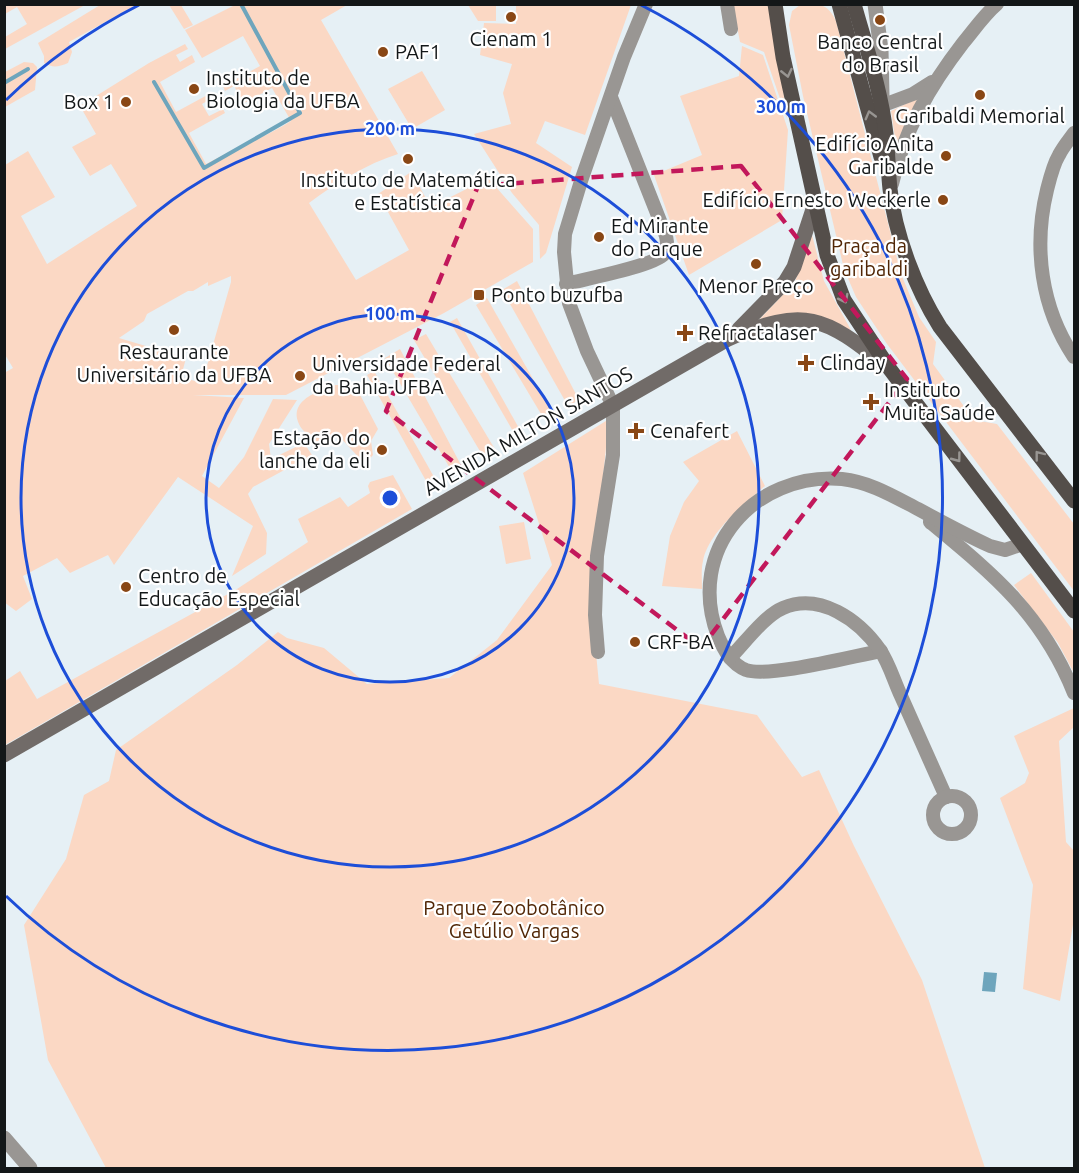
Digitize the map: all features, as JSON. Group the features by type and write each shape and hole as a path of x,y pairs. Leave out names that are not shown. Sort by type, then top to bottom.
{"main road":[{"path":"839,4 906,257 928,308 1074,501"},
{"path":"854,4 881,106 886,134 890,192"},
{"path":"778,8 815,203 827,255 840,292 857,322 889,368 1074,611"},
{"name":"AVENIDA MILTON SANTOS","path":"728,339 753,317 785,282 794,267 815,203"},
{"name":"AVENIDA MILTON SANTOS","path":"4,755 728,339 779,320 797,319 814,322 838,331 889,368"}],"street":[{"path":"598,652 595,615 597,556 613,455 613,406 574,320 566,284 564,252 567,225 581,181 624,57 646,4"},
{"path":"727,4 731,29"},
{"path":"875,4 883,86 881,106 914,94 936,79"},
{"path":"890,192 905,141 936,79 997,4"},
{"path":"566,284 646,263 664,255 667,250 666,236 611,97"},
{"path":"1074,133 1058,156 1052,174 1041,220 1039,245 1047,297 1074,357"},
{"path":"881,651 759,672 739,666 730,658 712,620 709,579 715,556 738,517 775,490 796,483 831,479 867,484 886,491 990,546 1005,550 1023,544"},
{"path":"910,505 1008,590 1047,638 1063,666 1074,693"},
{"path":"730,658 768,618 780,609 796,603 830,608 856,623 881,651 946,796"},
{"path":"4,1138 30,1168"}],"highlighted area":[{"path":"741,166 907,379 701,648 386,411 478,186"}],"green space":[{"path":"5,4 85,5 5,49 5,37 27,24 17,7 5,14"},
{"name":"Praça da garibaldi","path":"812,4 826,7 836,21 901,274 919,317 936,342 933,364 974,420 997,424 1074,524 1074,591 887,344 856,297 844,269 803,96 789,25 792,11 800,5"},
{"path":"100,5 136,5 69,42 72,52 68,63 50,66 44,63 44,56 38,43"},
{"path":"169,5 181,5 193,25 184,29"},
{"path":"235,5 347,5 321,20 398,154 352,175 309,203 356,280 409,250 378,194 411,172 431,207 488,178 533,229 533,262 444,313 286,395 193,395 244,398 202,476 219,488 244,457 273,399 297,400 269,444 271,459 304,443 312,455 253,487 248,494 267,533 266,554 232,576 253,526 178,477 114,565 108,555 70,573 57,558 23,576 32,599 16,611 4,602 4,373 13,368 4,353 5,165 28,151 55,197 21,216 47,264 137,206 111,164 90,176 72,147 96,134 80,106 149,63 185,44 188,49 176,55 180,62 192,55 195,62 160,82 176,112 211,93 214,97 202,104 209,116 223,109 225,113 189,133 206,164 291,121 272,88 237,107 234,102 241,98 234,86 225,91 223,86 260,66 243,36 202,58 185,30","holes":["231,276 202,383 181,377 186,358 119,338 144,321 147,314 188,291 193,291 208,282 208,286"]},
{"path":"468,5 496,5 496,21 478,21"},
{"path":"516,5 631,5 585,135 545,121 536,143 572,167 546,253 540,259 539,225 512,193 474,134 511,124 503,93 512,64 480,55 484,23 516,24"},
{"path":"733,5 772,5 787,119 764,52 740,42"},
{"path":"742,46 763,55 788,130 782,220 689,275 654,175 702,155 680,96 739,76"},
{"path":"24,62 33,63 37,67 35,90 5,107 5,72"},
{"path":"422,71 445,110 412,129 388,89"},
{"path":"922,96 896,144 891,111"},
{"path":"811,231 824,281 851,330 801,314 758,321 795,282"},
{"path":"517,281 579,400 568,406 502,290"},
{"path":"487,298 553,414 544,419 476,305"},
{"path":"457,318 520,430 514,433 450,322"},
{"path":"426,334 496,451 484,458 414,340"},
{"path":"400,349 463,469 454,475 385,358"},
{"path":"374,371 438,484 430,488 367,375"},
{"path":"336,385 356,387 378,429 371,441 373,455 365,464 336,433 316,442 302,429 298,420 297,412 305,399"},
{"name":"Parque Zoobotânico Getúlio Vargas","path":"609,419 594,564 592,612 599,684 757,715 802,777 819,770 854,846 922,980 985,1168 106,1168 48,1060 24,925 66,859 84,795 109,781 116,750 237,665 278,632 287,638 324,648 367,684 449,678 497,640 552,565 523,473"},
{"path":"737,431 765,486 728,520 712,540 703,561 702,589 662,586 670,536 684,502 699,481 683,462"},
{"path":"393,475 412,509 5,745 5,681 20,671 37,699 237,589 308,542 298,519 340,497 348,507 370,493 368,486 370,482"},
{"path":"524,522 531,559 506,564 499,526"},
{"path":"1031,573 1074,632 1074,673 1058,643 1014,585"},
{"path":"1074,708 1074,727 1059,741 1066,842 1074,851 1074,919 1060,1001 1023,989 1033,885 1000,798 1025,783 1029,773 1014,736"}],"water":[{"path":"984,972 997,973 995,992 982,991"}],"waterway":[{"path":"154,82 204,168 300,113 241,4"},
{"path":"4,83 28,69"}],"place":[{"name":"Cienam 1","path":"511,17"},
{"name":"Banco Central do Brasil","path":"880,20"},
{"name":"PAF1","path":"383,52"},
{"name":"Instituto de Biologia da UFBA","path":"194,89"},
{"name":"Garibaldi Memorial","path":"980,95"},
{"name":"Box 1","path":"126,102"},
{"name":"Edifício Anita Garibalde","path":"946,156"},
{"name":"Instituto de Matemática e Estatística","path":"408,159"},
{"name":"Edifício Ernesto Weckerle","path":"943,200"},
{"name":"Ed Mirante do Parque","path":"599,237"},
{"name":"Menor Preço","path":"756,264"},
{"name":"Ponto buzufba","path":"479,295"},
{"name":"Restaurante Universitário da UFBA","path":"174,330"},
{"name":"Refractalaser","path":"685,333"},
{"name":"Clinday","path":"806,363"},
{"name":"Universidade Federal da Bahia-UFBA","path":"300,376"},
{"name":"Instituto Muita Saúde","path":"871,402"},
{"name":"Cenafert","path":"636,431"},
{"name":"Estação do lanche da eli","path":"382,450"},
{"name":"Centro de Educação Especial","path":"126,587"},
{"name":"CRF-BA","path":"635,642"}]}
